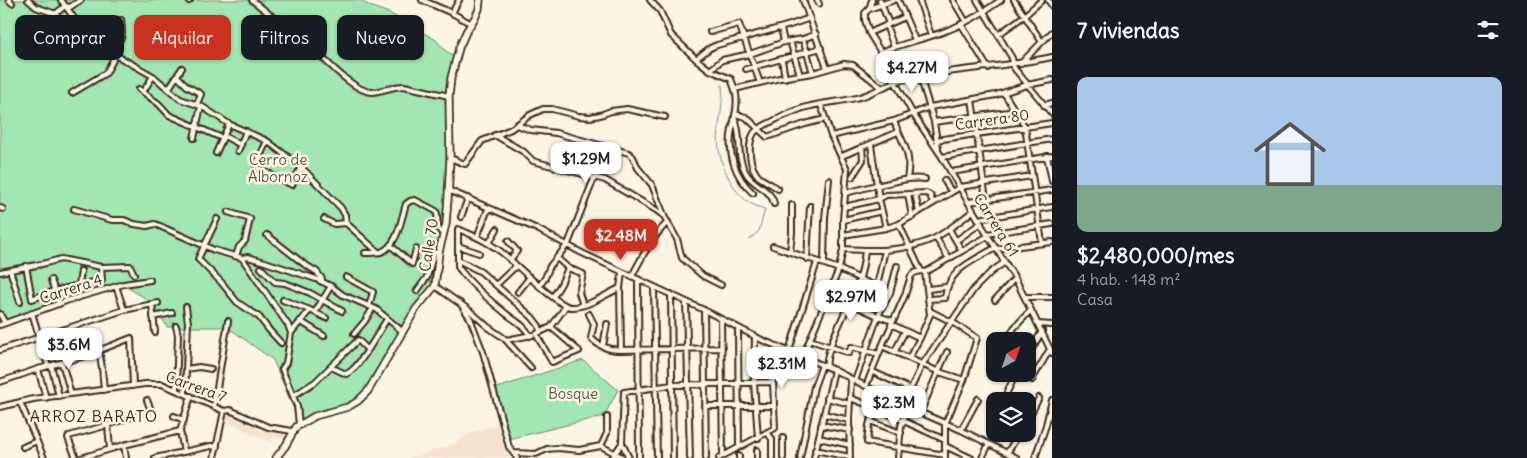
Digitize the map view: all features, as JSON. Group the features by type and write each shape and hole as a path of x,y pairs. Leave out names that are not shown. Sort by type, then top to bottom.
{"street":[{"path":"28,0 36,7 56,14 65,6 70,7 81,0"},
{"path":"61,0 71,15"},
{"path":"252,0 277,20 293,26 308,40 312,48 359,88 371,92 404,86 449,96"},
{"path":"422,0 452,13 470,24"},
{"path":"452,13 459,0"},
{"name":"Calle 70","path":"276,458 286,445 292,431 299,425 315,416 348,407 358,401 368,391 416,309 435,286 439,252 444,234 448,190 450,158 449,96 455,58 479,9 480,0"},
{"path":"650,0 660,11 671,35 696,60 710,70 731,79 737,101 732,131 731,157 743,184 754,193"},
{"path":"803,0 827,68"},
{"path":"869,9 872,0"},
{"path":"894,0 881,2 865,13 865,20 870,33 905,17"},
{"path":"898,0 915,40"},
{"path":"919,0 931,36"},
{"path":"953,0 988,68"},
{"path":"977,0 1012,58 1013,65 1027,86 1052,114"},
{"path":"881,52 964,23 1001,0"},
{"path":"1014,0 1042,42"},
{"path":"998,34 1024,16 1042,0"},
{"path":"1048,0 1052,6"},
{"path":"881,2 894,47"},
{"path":"696,60 710,48 810,18"},
{"path":"710,32 739,24 760,83"},
{"path":"781,28 784,42"},
{"path":"1020,64 1052,32"},
{"name":"Carrera 61","path":"870,33 913,114 942,157 987,235 1015,278 1051,350"},
{"path":"710,70 722,60 750,54 784,42 804,39 816,34"},
{"path":"804,39 812,72"},
{"path":"790,41 800,75"},
{"path":"746,69 821,48"},
{"path":"778,189 759,176 750,154 754,132 766,124 807,107 862,96 895,82 920,76 1020,64 1052,57"},
{"path":"72,93 106,73 114,60"},
{"path":"123,60 153,76 180,98 199,105 229,124 267,141 301,167 341,208 346,223 378,252"},
{"path":"782,60 785,78"},
{"path":"735,89 844,64 853,65 881,87"},
{"path":"169,88 182,68"},
{"path":"144,92 153,76"},
{"path":"177,76 187,86 201,94 194,138"},
{"path":"920,76 934,122 936,145 942,157 1052,139"},
{"path":"831,136 894,121 930,107 1004,93 1052,80"},
{"path":"139,89 159,104 169,115 241,145"},
{"path":"1004,93 1025,127 1042,243"},
{"path":"972,99 986,200"},
{"path":"1044,105 1052,103"},
{"path":"803,356 839,269 843,249 847,169 831,136 821,105"},
{"path":"450,158 465,164 482,141 517,125 535,112 546,108 585,116 597,116 611,111 627,110 666,117"},
{"path":"934,122 1016,111"},
{"path":"735,114 746,117 767,137 825,119"},
{"path":"735,120 739,129 741,164 747,175 773,198 774,204"},
{"path":"894,121 908,152 910,161 908,179"},
{"name":"Carrera 80","path":"936,140 1052,123"},
{"path":"216,153 229,124"},
{"path":"517,125 624,150 633,157 638,168 652,185 664,216 677,239 682,258 703,276 721,285"},
{"path":"238,151 246,131"},
{"path":"842,156 898,132"},
{"path":"495,135 524,152 533,161 594,176 610,182 664,216"},
{"path":"267,141 256,165 258,168 292,185 301,167"},
{"path":"871,145 876,186 886,228"},
{"path":"540,285 568,244 594,176 609,147"},
{"path":"852,177 863,160 862,147"},
{"path":"951,172 1050,156 1052,181"},
{"path":"843,235 899,224 960,187 1032,176"},
{"path":"846,193 908,179 926,179"},
{"path":"824,263 829,180"},
{"path":"944,180 951,191"},
{"path":"448,190 568,244 582,253 704,310 738,329 834,370 903,405 962,430 1017,458"},
{"path":"969,202 1052,190"},
{"path":"908,194 912,217"},
{"path":"915,194 919,212"},
{"path":"844,208 879,199 886,195 926,194 930,195 933,203"},
{"path":"461,217 468,198"},
{"path":"365,254 382,251 390,245 395,238 406,204 410,200 415,200 436,210 438,215 437,228 444,234"},
{"path":"790,252 792,206"},
{"path":"806,259 810,206"},
{"path":"956,240 979,221 1052,207"},
{"path":"477,237 488,208"},
{"path":"74,209 112,220 124,220 147,226 155,224 203,246 242,258 248,257 303,274 331,286 342,295 371,307 403,332"},
{"path":"843,220 882,211"},
{"path":"843,249 885,250 909,248 936,238 973,211"},
{"path":"228,212 250,219 245,241 239,247 236,256"},
{"path":"217,219 198,256 200,262 238,302 256,314 281,342"},
{"path":"324,219 334,224 346,223"},
{"path":"632,276 650,243 668,222"},
{"path":"899,224 909,248 923,271 928,289 930,311 920,338 909,358"},
{"path":"866,386 905,295 911,276 914,273 949,259 987,235 1052,224"},
{"path":"949,228 962,251"},
{"path":"530,336 522,325 504,313 458,267 458,229 489,243 566,306 571,307 583,304 620,288"},
{"path":"489,243 496,229"},
{"path":"267,235 317,272 322,282"},
{"path":"936,238 949,259"},
{"path":"508,241 517,252 510,260"},
{"path":"929,299 945,298 946,287 961,268 996,249 1052,242"},
{"path":"390,245 412,264 416,249"},
{"path":"458,246 479,252"},
{"path":"772,246 806,259 824,263 890,293"},
{"path":"827,367 826,361 831,346 848,302 860,278 866,250"},
{"path":"864,309 876,286 885,250"},
{"path":"417,291 427,277 434,253 439,252"},
{"path":"83,256 83,263"},
{"path":"242,258 288,325 291,333"},
{"path":"557,258 568,268 583,274 580,292 583,304"},
{"path":"0,272 61,259 101,267 130,266 134,274"},
{"path":"458,260 481,272 532,317 539,326 538,333 552,362 579,351 551,327"},
{"path":"254,276 265,262"},
{"path":"789,351 817,262"},
{"path":"903,405 922,365 974,289 991,272 1005,262"},
{"path":"26,266 32,299 54,291 102,280 101,267"},
{"path":"496,285 516,266"},
{"path":"815,450 850,458 849,420 853,380 878,316 890,293 897,266"},
{"path":"261,268 275,282 285,283 303,290 342,311"},
{"path":"553,297 568,268"},
{"path":"10,270 20,302"},
{"path":"79,285 81,271"},
{"path":"621,350 620,288 622,272"},
{"path":"346,277 373,292 371,307 365,321 354,334"},
{"path":"518,292 530,277"},
{"path":"994,300 1015,278"},
{"path":"638,279 639,458"},
{"path":"51,280 59,304"},
{"name":"Carrera 4","path":"2,324 116,286 150,280"},
{"path":"116,286 124,310"},
{"path":"299,425 297,406 282,371 286,363 291,333 300,321 322,301 331,286"},
{"path":"435,286 497,332 531,368"},
{"path":"654,287 657,458"},
{"path":"928,289 946,287"},
{"path":"670,294 673,458"},
{"path":"829,294 864,309 920,338"},
{"path":"1025,297 1052,297"},
{"path":"283,300 326,318"},
{"path":"0,350 124,310 158,302"},
{"path":"686,302 690,458"},
{"path":"460,303 470,318 483,352 509,447 517,458"},
{"path":"152,304 155,332"},
{"path":"185,393 188,323 186,306"},
{"path":"506,340 530,336 551,327 566,306"},
{"path":"704,310 706,458"},
{"path":"1012,332 1031,310"},
{"path":"882,394 870,421 867,442 945,456 945,424 964,380 977,338 930,311"},
{"path":"32,313 59,396"},
{"path":"153,317 172,313"},
{"path":"0,314 2,324"},
{"path":"589,314 594,324 591,338 608,349 688,350 722,348"},
{"path":"331,367 346,374 350,373 359,364 367,348 387,319"},
{"path":"721,457 722,319"},
{"path":"214,406 228,321"},
{"path":"300,321 324,336"},
{"path":"603,346 606,324"},
{"path":"1038,324 1052,325"},
{"path":"176,326 178,335 176,389"},
{"path":"738,329 739,447"},
{"path":"896,351 906,331"},
{"path":"1036,340 1042,331"},
{"path":"755,336 754,383 758,438"},
{"path":"0,382 85,356 131,338 133,386"},
{"path":"293,396 311,386 358,340 367,348"},
{"path":"810,340 850,353 851,347 879,354"},
{"path":"721,457 758,438 775,426 773,382 777,346"},
{"path":"882,346 938,372 964,380"},
{"path":"99,350 104,390"},
{"path":"1036,374 1051,350"},
{"path":"920,413 947,352"},
{"path":"62,362 71,394"},
{"path":"800,458 814,386 822,365"},
{"path":"186,370 211,368"},
{"path":"38,369 46,398"},
{"path":"814,458 826,398 834,370"},
{"path":"872,372 910,389"},
{"path":"629,458 622,444 624,392 656,386 773,382"},
{"path":"1007,392 1012,382"},
{"name":"Carrera 7","path":"0,406 71,394 162,384 224,411 230,410 268,427 292,431"},
{"path":"184,452 180,431 191,396"},
{"path":"826,398 850,404"},
{"path":"850,398 945,440"},
{"path":"1036,405 1040,398"},
{"path":"962,430 978,399"},
{"path":"76,458 68,438 69,436 108,425 149,410 147,400"},
{"path":"1035,458 1052,400"},
{"path":"20,402 44,458"},
{"path":"705,406 773,406"},
{"path":"898,458 903,422 908,407"},
{"path":"214,458 224,411"},
{"path":"824,414 849,420"},
{"path":"174,416 184,420"},
{"path":"601,446 607,434 607,417"},
{"path":"870,421 901,433"},
{"path":"108,425 110,449"},
{"path":"821,425 850,430"},
{"path":"1046,425 1052,428"},
{"path":"82,458 180,431"},
{"path":"767,432 772,439 772,458"},
{"path":"783,438 783,458"},
{"path":"819,438 850,445"},
{"path":"23,447 37,441"},
{"path":"1007,453 1014,442"},
{"path":"612,458 622,444"},
{"path":"982,458 989,444"},
{"path":"124,445 126,458"},
{"path":"155,458 211,446 217,447"},
{"path":"514,453 536,454 546,449 579,450 601,446 624,458"},
{"path":"945,446 971,458"},
{"path":"757,450 757,458"}],"shaded area":[{"path":"228,413 268,432 287,431 284,439 274,437 271,442 225,421"},
{"path":"498,424 510,458 408,458 453,444 471,433"}],"green space":[{"name":"Cerro de Albornoz","path":"0,0 360,0 392,15 337,15 337,60 424,60 424,33 436,40 447,52 453,55 447,94 447,189 444,223 434,285 368,390 347,406 300,424 273,360 233,331 223,327 167,327 153,303 122,284 66,300 0,323"},
{"name":"Bosque","path":"583,360 618,390 604,416 509,439 494,389"}],"waterway":[{"path":"722,85 723,94 718,138 722,162 730,181 738,193 750,203 765,209 759,231 750,239"},
{"path":"724,458 767,435"}],"district":[{"name":"ARROZ BARATO","path":"94,416"}]}
